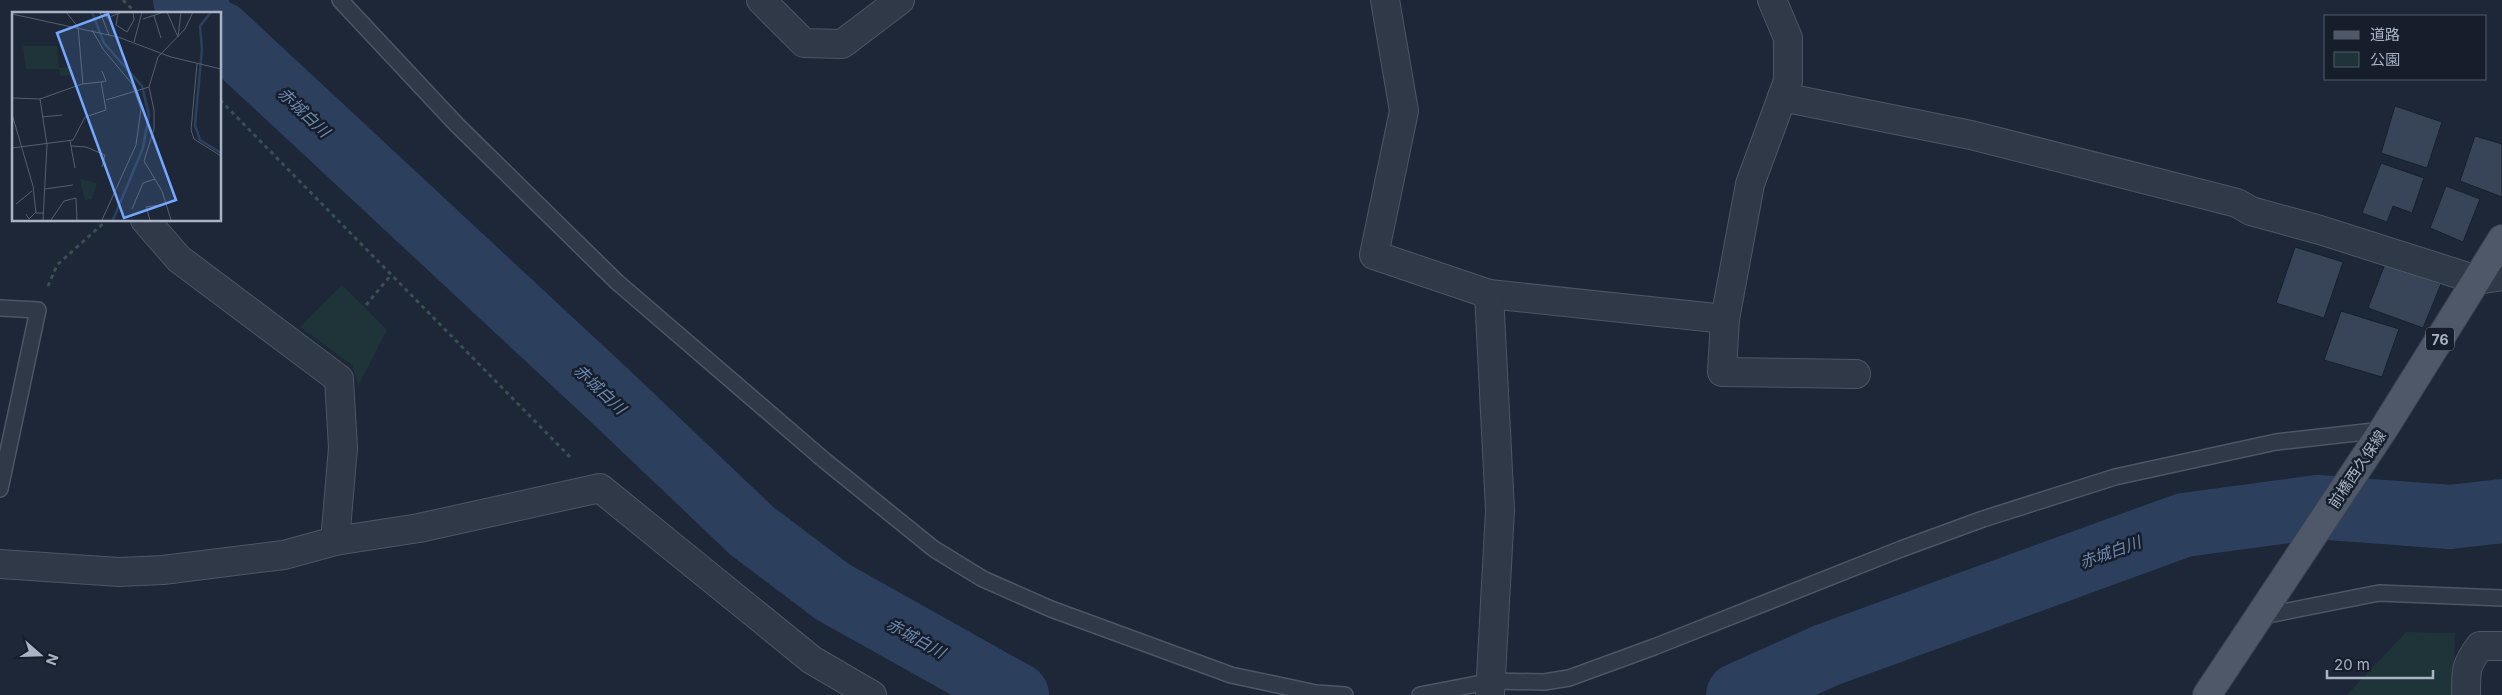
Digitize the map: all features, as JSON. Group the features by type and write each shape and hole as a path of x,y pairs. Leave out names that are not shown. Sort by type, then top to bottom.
{"main road":[{"name":"前橋西久保線","path":"2207,695 2381,434 2490,278 2502,239"}],"street":[{"path":"761,0 804,43 842,44 900,0"},
{"path":"1385,0 1404,111 1374,255 1489,294 1725,319"},
{"path":"1772,0 1788,38 1788,81 1750,184 1725,319 1722,372 1856,374"},
{"path":"1782,97 1971,134 2237,203 2251,210 2490,278"},
{"path":"146,221 179,260 339,379 343,448 335,541"},
{"path":"1489,294 1500,510 1491,689"},
{"path":"0,564 119,572 163,570 284,555 335,541 419,528 600,488 812,660 872,695"},
{"path":"2466,695 2466,668 2480,646 2502,646"}],"lane":[{"path":"340,0 457,125 617,282 824,460 934,549 983,579 1051,609 1231,675 1316,693 1345,695"},
{"path":"0,308 38,310 0,489"},
{"path":"1420,695 1491,689 1569,678 1654,647 1919,542 2115,476 2276,442 2381,434"},
{"path":"2261,613 2379,593 2502,598"}],"path":[{"path":"123,0 135,12"},
{"path":"221,101 600,488"},
{"path":"38,310 57,265 106,221"},
{"path":"366,305 391,274"}],"green space":[{"path":"342,285 387,330 358,386 352,365 300,327"},
{"path":"2406,632 2455,633 2453,695 2347,695"}],"building":[{"path":"2395,106 2442,122 2427,168 2381,153"},
{"path":"2475,136 2502,144 2502,197 2460,181"},
{"path":"2381,163 2424,178 2412,213 2393,206 2387,222 2362,213"},
{"path":"2446,186 2480,199 2463,242 2430,228"},
{"path":"2295,247 2343,262 2324,318 2276,303"},
{"path":"2385,264 2441,284 2423,328 2368,308"},
{"path":"2341,311 2399,329 2382,377 2324,360"}],"waterway":[{"name":"赤城白川","path":"185,0 198,12"},
{"name":"赤城白川","path":"221,34 608,394 752,531 833,592 1017,695"},
{"name":"赤城白川","path":"1738,695 1827,655 2184,525 2317,507 2450,517 2502,511"}]}
